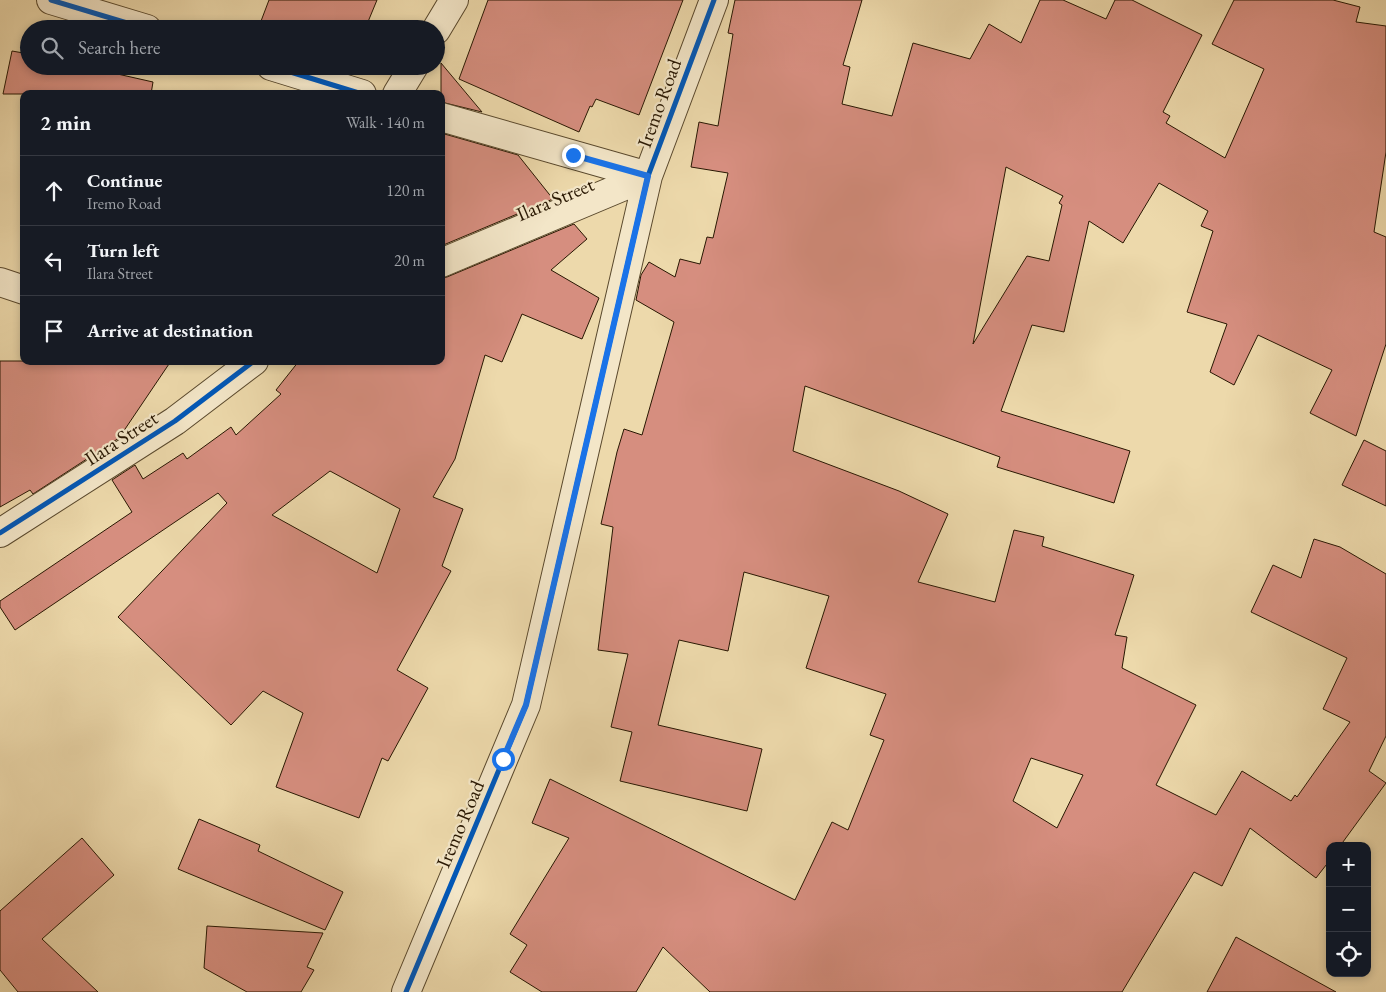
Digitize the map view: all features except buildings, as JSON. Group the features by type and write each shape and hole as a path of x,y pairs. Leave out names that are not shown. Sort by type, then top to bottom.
{"street":[{"path":"51,0 117,20"},
{"path":"442,20 454,0"},
{"name":"Iremo Road","path":"406,992 526,705 648,176 714,0"},
{"path":"300,75 349,90"},
{"path":"399,90 409,75"},
{"name":"Ilara Street","path":"445,118 648,176"},
{"name":"Ilara Street","path":"445,261 648,176"},
{"path":"0,282 20,289"},
{"name":"Ilara Street","path":"0,533 175,421 249,365"}],"cycle path":[{"path":"51,0 117,20"},
{"path":"406,992 526,705 648,176 714,0"},
{"path":"300,75 349,90"},
{"path":"0,533 175,421 249,365"}],"route":[{"path":"503,759 526,705 648,176 573,155"}]}
